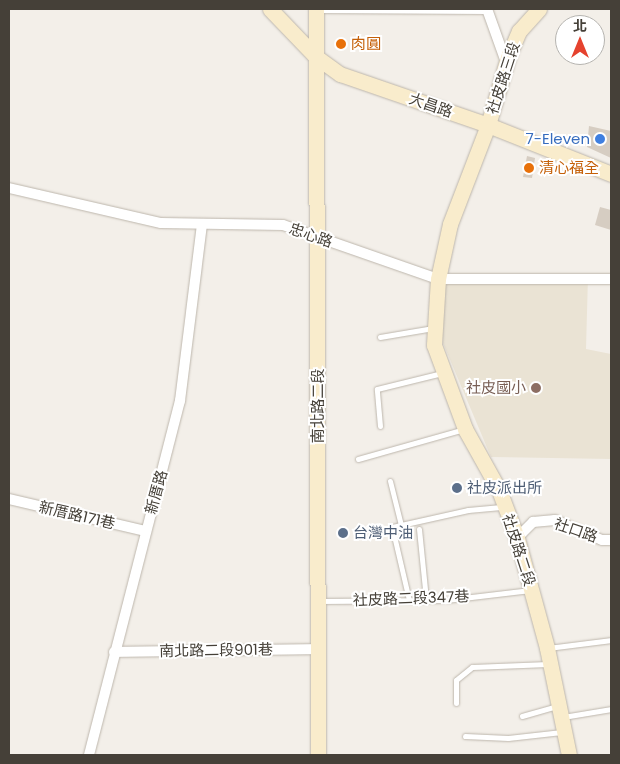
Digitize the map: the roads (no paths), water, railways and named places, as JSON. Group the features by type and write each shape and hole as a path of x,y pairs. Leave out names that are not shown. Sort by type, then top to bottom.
{"street":[{"name":"大昌路","path":"270,9 315,56 340,74 488,125 611,174"},
{"name":"南北路二段","path":"316,9 318,755"},
{"name":"社皮路三段","path":"488,125 506,62 519,31 539,9"},
{"path":"487,10 506,62"},
{"name":"社皮路二段","path":"488,125 450,224 438,279 434,345 465,429 505,507 517,538 551,664 569,755"},
{"name":"忠心路","path":"9,188 161,224 283,225 438,279 611,279"},
{"name":"新厝路","path":"89,755 145,530 180,402 202,224"},
{"name":"新厝路171巷","path":"9,499 145,530"},
{"name":"社口路","path":"517,538 533,522 555,520 602,540 611,540"},
{"name":"南北路二段901巷","path":"114,652 319,649"}],"lane":[{"path":"316,9 487,10"},
{"path":"380,337 434,328"},
{"path":"380,426 377,389 444,372"},
{"path":"358,459 465,429"},
{"path":"390,481 401,525"},
{"path":"409,600 392,527 468,510 505,507"},
{"path":"419,529 426,600"},
{"name":"社皮路二段347巷","path":"319,601 426,600 532,589"},
{"path":"547,648 611,640"},
{"path":"456,703 456,680 472,667 551,664"},
{"path":"465,736 508,738 563,718 611,709"},
{"path":"522,716 563,718"}],"place":[{"name":"肉圓","path":"341,44"},
{"name":"7-Eleven","path":"600,139"},
{"name":"清心福全","path":"529,168"},
{"name":"社皮國小","path":"536,388"},
{"name":"社皮派出所","path":"457,488"},
{"name":"台灣中油","path":"343,533"}]}
